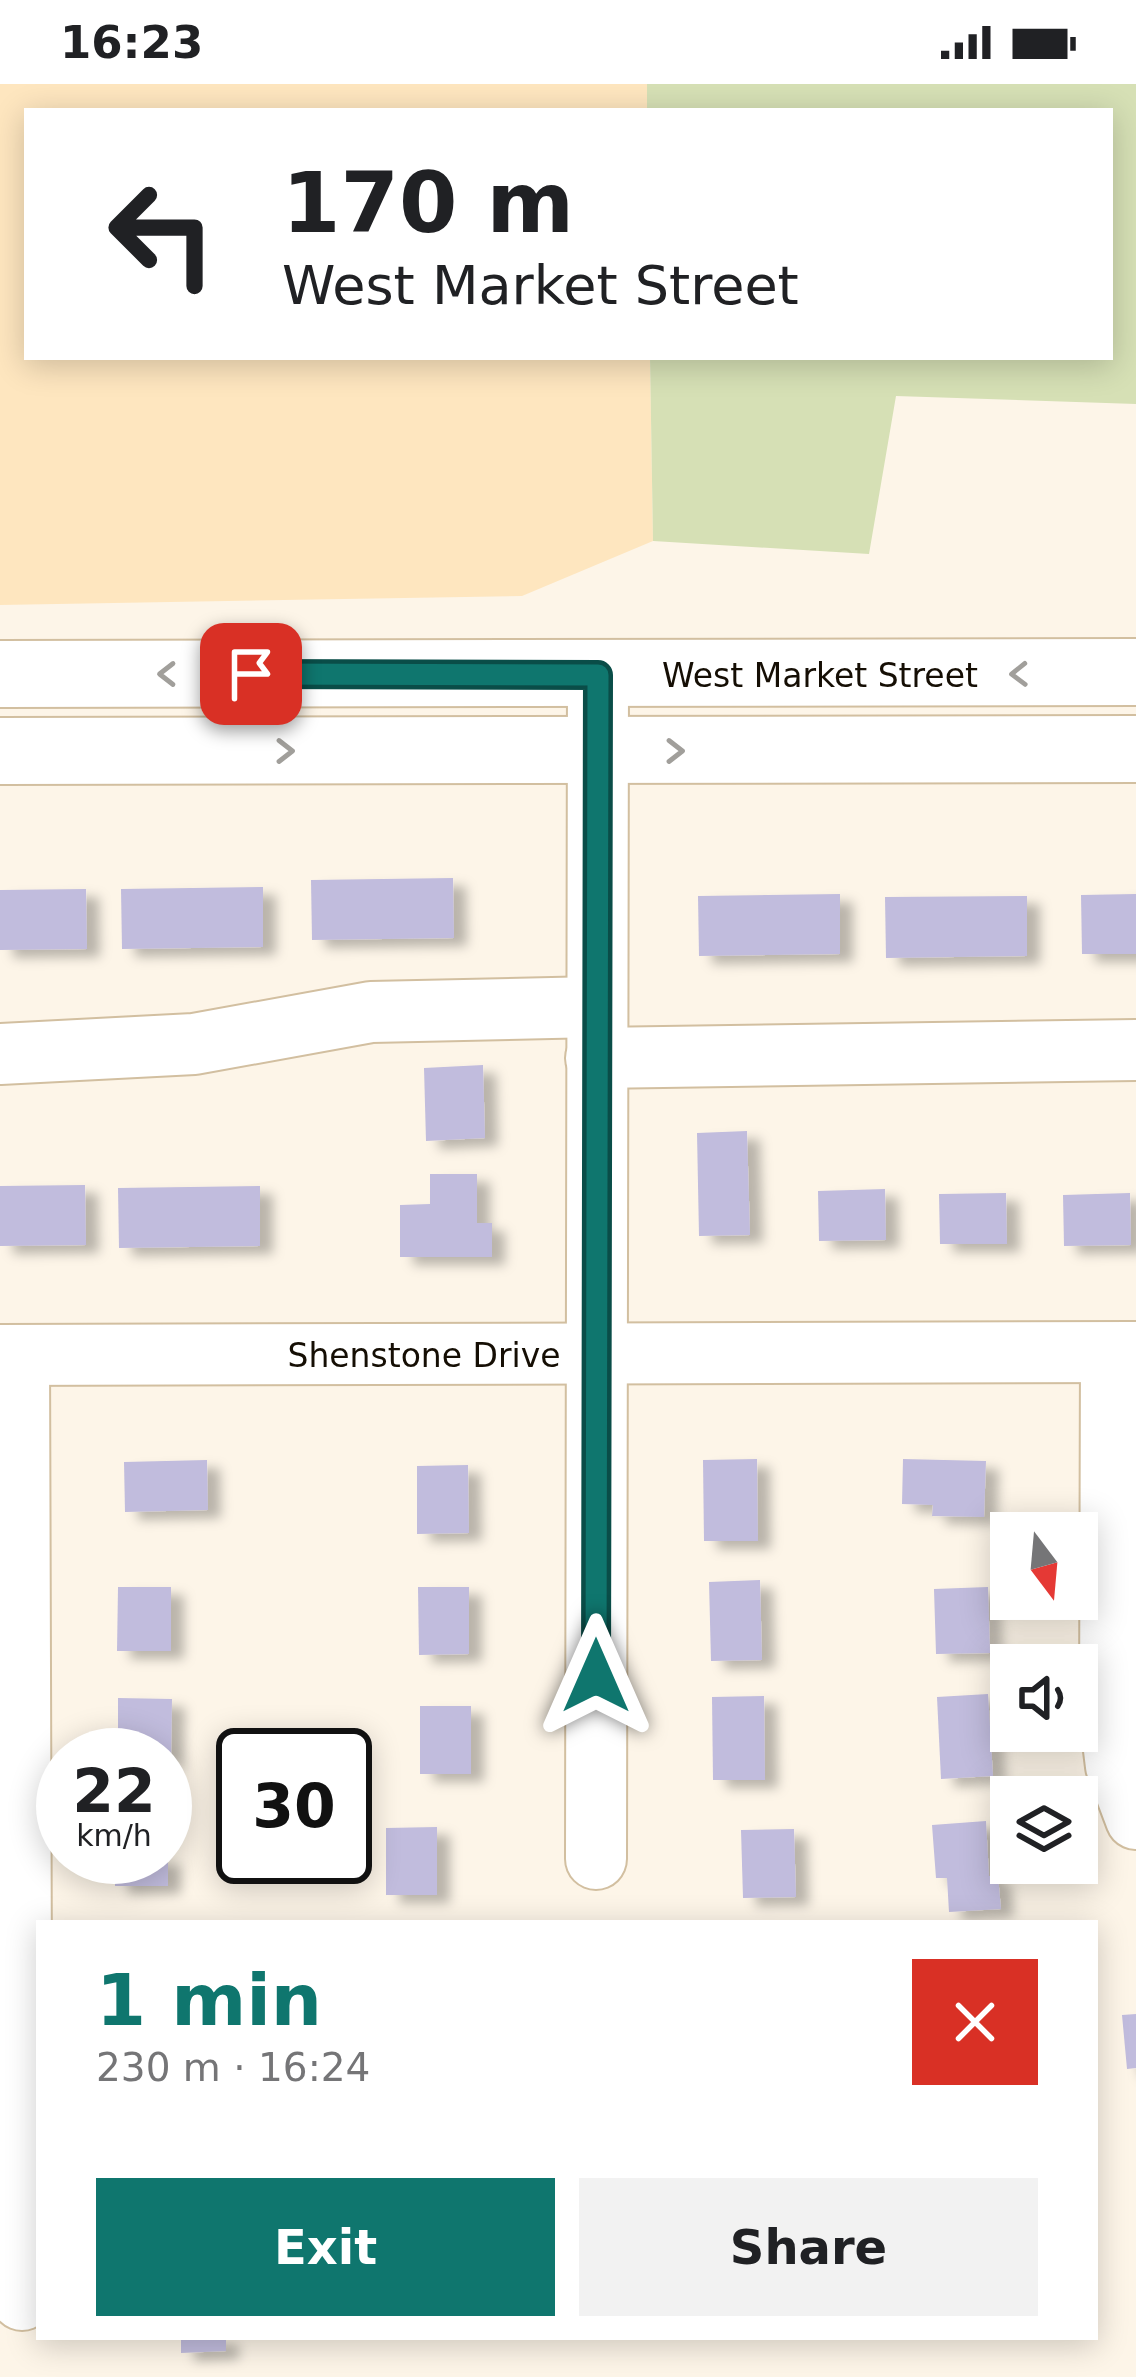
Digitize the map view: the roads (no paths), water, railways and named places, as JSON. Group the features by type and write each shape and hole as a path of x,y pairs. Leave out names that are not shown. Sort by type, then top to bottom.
{"main road":[{"name":"West Market Street","path":"0,674 1136,672"},
{"path":"0,751 1136,749"}],"street":[{"path":"596,1859 598,675"},
{"path":"0,1054 194,1043 371,1012 596,1033 1136,1050"},
{"path":"1124,1353 1110,1717 1116,1766 1136,1819"},
{"name":"Shenstone Drive","path":"10,1355 1124,1353"},
{"path":"10,1355 22,2300"}]}
